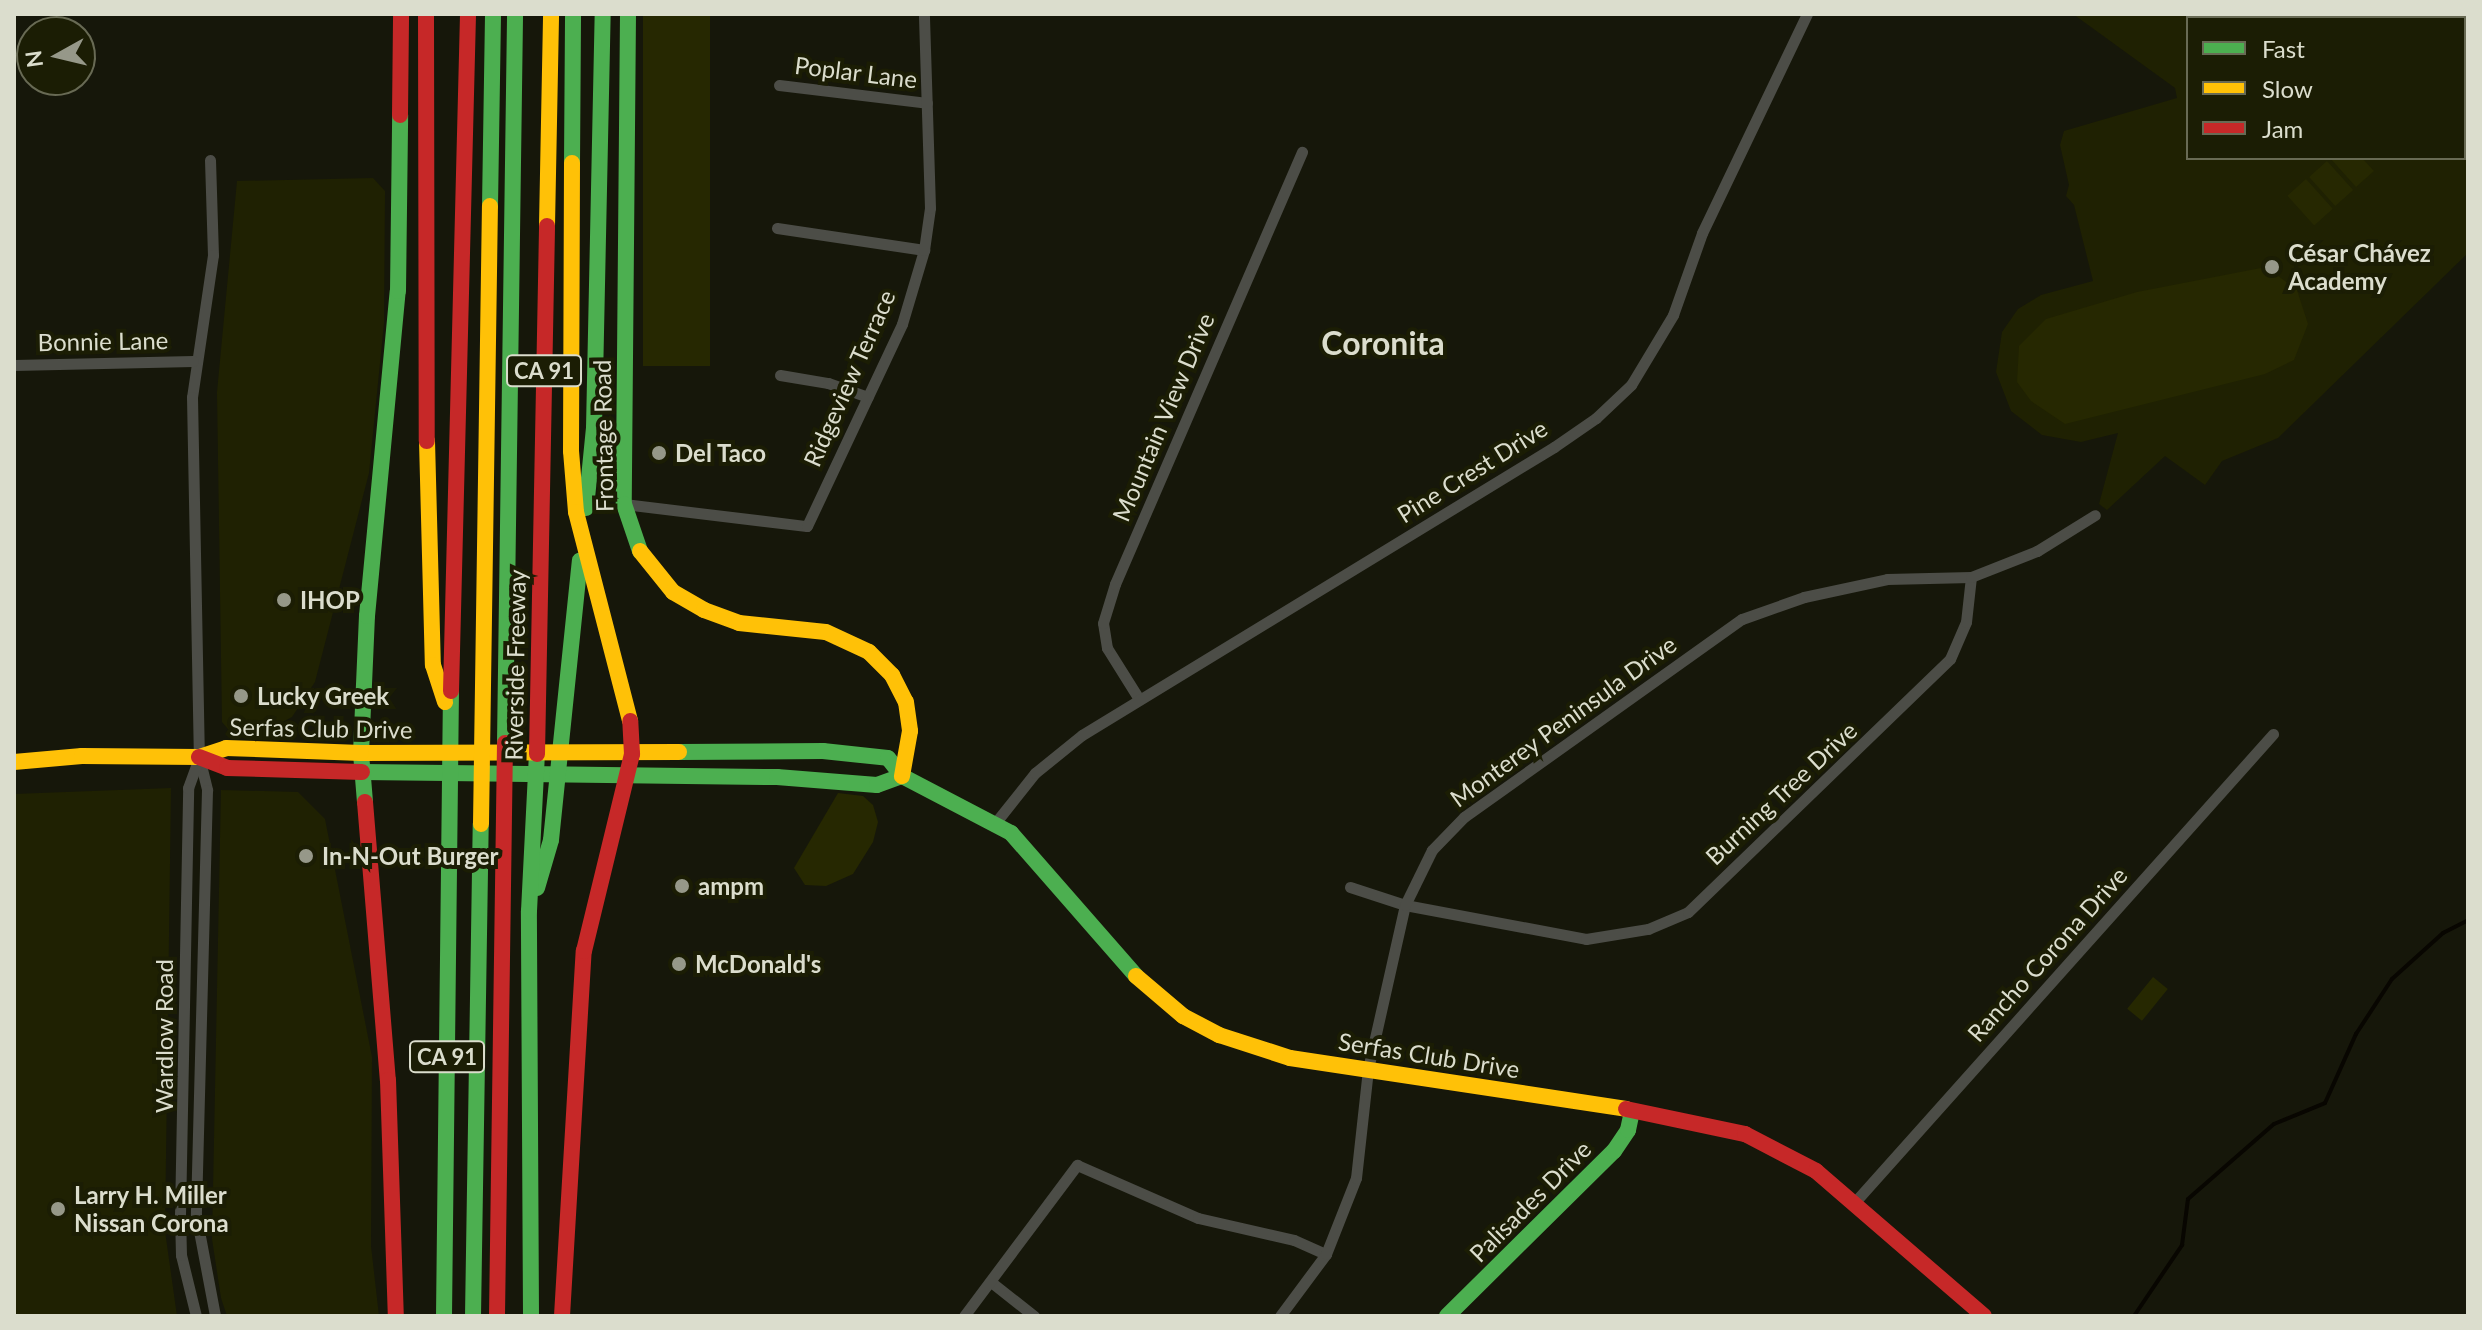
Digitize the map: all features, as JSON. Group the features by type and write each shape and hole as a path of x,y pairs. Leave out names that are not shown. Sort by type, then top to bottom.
{"main road":[{"path":"396,1316 388,1080 361,753 367,616 398,291 401,14"},
{"path":"426,14 426,380 433,665 450,722"},
{"name":"CA 91","path":"444,1316 450,722 468,14"},
{"path":"473,1316 478,729 493,14"},
{"path":"497,1316 515,14"},
{"name":"Riverside Freeway","path":"531,1316 529,911 538,729 551,14"},
{"path":"562,1316 584,951 632,754 632,731 582,542 571,451 573,14"},
{"path":"529,911 548,859 594,428 603,14"},
{"name":"Frontage Road","path":"628,14 624,504 635,545 673,592 739,623 826,632 855,641 882,664 901,688 910,717 902,776"},
{"name":"Serfas Club Drive","path":"199,757 226,748 361,753 823,751 888,758 902,776 996,822 1055,879 1134,975 1183,1016 1255,1049 1632,1111 1745,1134 1797,1159 1854,1203 1984,1316"},
{"path":"14,762 82,756 199,757"},
{"name":"Serfas Club Drive","path":"199,757 227,768 362,772 777,777 877,785 902,776"},
{"name":"Palisades Drive","path":"1447,1316 1614,1151 1628,1130 1632,1111"}],"street":[{"name":"Ridgeview Terrace","path":"624,504 807,526 902,324 924,250 930,208 924,14"},
{"name":"Pine Crest Drive","path":"996,822 1057,753 1139,699 1554,447 1596,418 1631,385 1673,315 1702,233 1807,14"},
{"name":"Poplar Lane","path":"779,85 927,103"},
{"name":"Mountain View Drive","path":"1139,699 1107,648 1103,623 1115,584 1302,152"},
{"name":"Wardlow Road","path":"210,160 213,255 193,361 199,757 207,790 196,1215 215,1316"},
{"path":"777,228 924,250"},
{"name":"Bonnie Lane","path":"14,365 193,361"},
{"path":"780,375 828,383 868,397"},
{"path":"1971,577 2037,551 2095,515"},
{"name":"Burning Tree Drive","path":"1350,887 1405,905 1586,939 1648,929 1688,912 1950,659 1966,622 1971,577"},
{"name":"Monterey Peninsula Drive","path":"1280,1316 1326,1254 1356,1178 1368,1069 1405,905 1432,850 1464,817 1742,619 1804,597 1887,579 1971,577"},
{"name":"Rancho Corona Drive","path":"1854,1203 2273,734"},
{"name":"Wardlow Road","path":"196,1316 181,1255 180,1215 188,788 199,757"},
{"path":"964,1316 1077,1165 1198,1218 1294,1240 1326,1254"},
{"path":"991,1282 1034,1316"}],"shaded area":[{"path":"643,14 710,14 710,366 643,366"},
{"name":"César Chávez Academy","path":"2073,14 2468,14 2468,253 2278,438 2222,461 2205,485 2165,456 2107,510 2099,504 2118,433 2081,442 2042,435 2011,411 1996,372 2002,332 2018,309 2041,295 2093,281 2074,205 2066,196 2069,185 2060,145 2064,131 2177,98 2175,88"},
{"path":"2332,160 2364,160 2374,171 2356,187"},
{"path":"2327,161 2353,190 2335,206 2309,177"},
{"path":"373,178 385,191 384,323 369,473 315,682 292,717 269,729 228,729 222,722 217,392 237,181"},
{"path":"2306,179 2333,209 2314,225 2287,196"},
{"path":"2266,267 2297,290 2308,324 2294,360 2265,374 2065,424 2031,401 2017,382 2019,346 2046,319 2137,292"},
{"path":"171,788 165,1231 177,1316 14,1316 14,794"},
{"path":"221,790 298,792 325,819 372,1057 371,1246 379,1316 227,1316 221,1298 212,1239"},
{"path":"838,793 863,796 873,805 878,822 873,842 853,874 826,886 805,885 794,868"},
{"path":"2153,977 2168,989 2142,1021 2127,1009"}],"waterway":[{"path":"2134,1316 2182,1245 2188,1199 2274,1124 2325,1103 2356,1034 2392,979 2443,933 2468,920"}],"traffic: fast":[{"path":"490,206 493,14"},
{"path":"505,743 515,14"},
{"path":"572,163 573,14"},
{"path":"586,508 594,428 603,14"},
{"path":"628,14 624,504 640,551"},
{"path":"365,802 361,753 367,616 398,291 400,115"},
{"path":"537,888 551,840 580,560"},
{"path":"444,1316 451,691"},
{"path":"679,752 823,751 888,758 902,776 1011,833 1136,976"},
{"path":"531,1316 529,911 537,754"},
{"path":"362,772 777,777 877,785 902,776"},
{"path":"473,1316 481,824"},
{"path":"1447,1316 1614,1151 1628,1130 1632,1111"}],"traffic: slow":[{"path":"547,226 551,14"},
{"path":"572,163 571,451 576,512 630,721"},
{"path":"481,824 490,206"},
{"path":"427,441 433,665 445,702"},
{"path":"640,551 673,592 704,610 739,623 826,632 869,652 892,675 906,702 910,731 902,776"},
{"path":"14,762 82,756 199,757 226,748 361,753"},
{"path":"361,753 679,752"},
{"path":"1136,976 1183,1016 1219,1035 1290,1058 1626,1109"}],"traffic: jam":[{"path":"400,115 401,14"},
{"path":"426,14 427,441"},
{"path":"451,691 468,14"},
{"path":"537,754 547,226"},
{"path":"562,1316 584,951 632,754 630,721"},
{"path":"497,1316 505,743"},
{"path":"199,757 227,768 362,772"},
{"path":"365,802 388,1080 396,1316"},
{"path":"1626,1109 1745,1134 1816,1171 1984,1316"}],"place":[{"name":"César Chávez Academy","path":"2272,267"},
{"name":"Del Taco","path":"659,453"},
{"name":"IHOP","path":"284,600"},
{"name":"Lucky Greek","path":"241,696"},
{"name":"In-N-Out Burger","path":"306,856"},
{"name":"ampm","path":"682,886"},
{"name":"McDonald's","path":"679,964"},
{"name":"Larry H. Miller Nissan Corona","path":"58,1209"}],"district":[{"name":"Coronita","path":"1383,343"}]}
